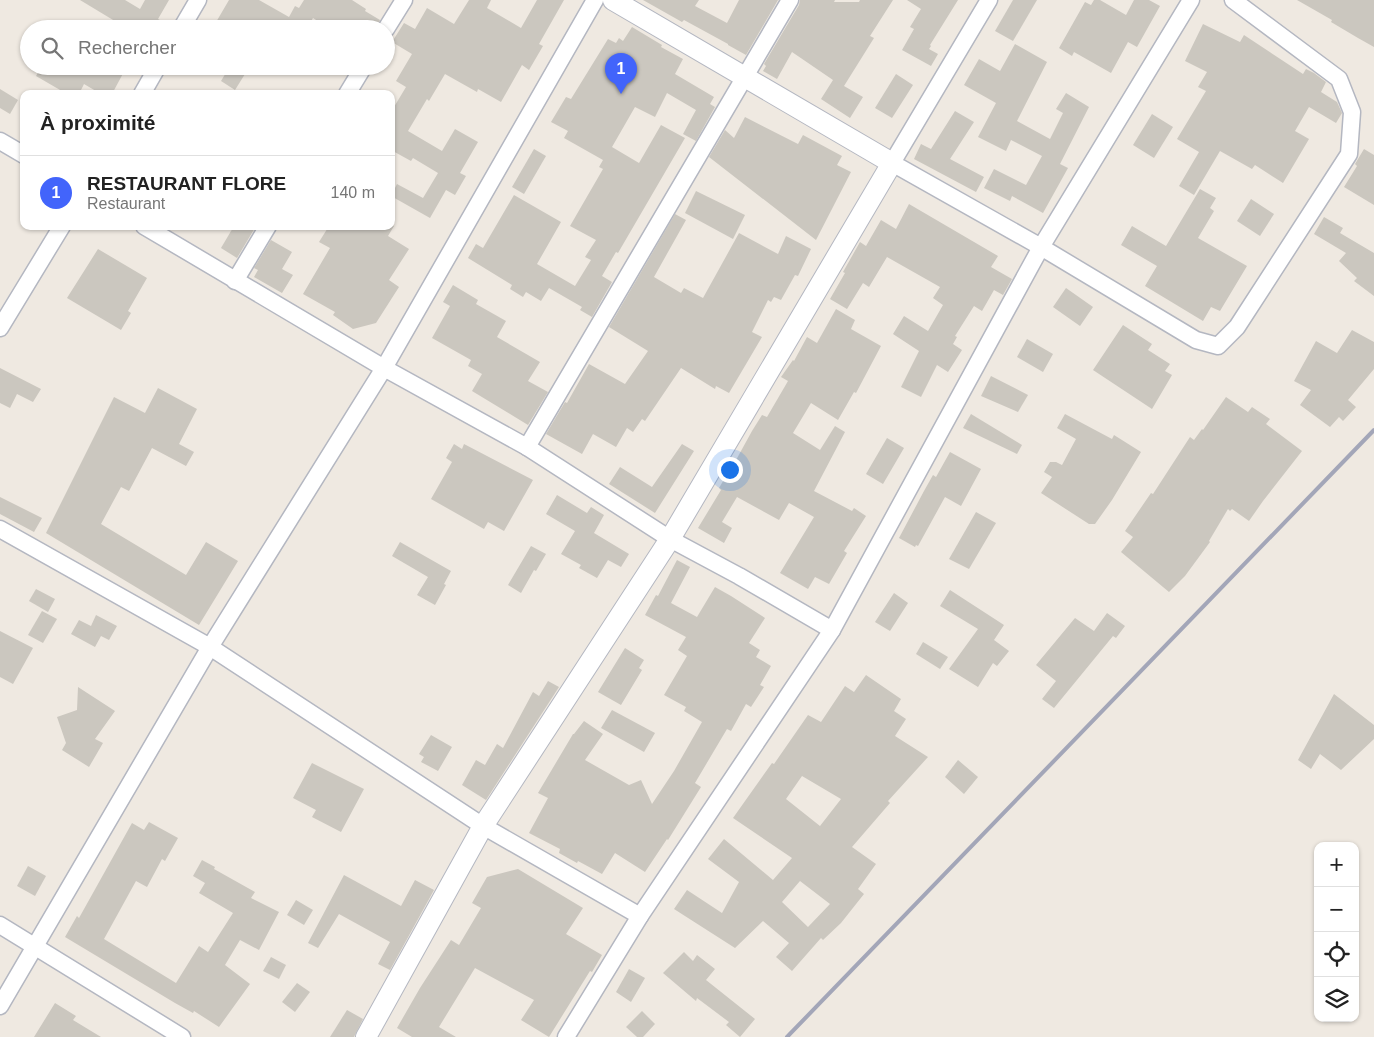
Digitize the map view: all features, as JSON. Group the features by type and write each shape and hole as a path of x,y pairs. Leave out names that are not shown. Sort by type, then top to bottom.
{"street":[{"path":"186,20 198,0"},
{"path":"392,20 404,0"},
{"path":"0,1006 210,647 384,368 595,0"},
{"path":"613,0 892,163 1041,247 1196,340 1218,346 1237,327 1349,154 1352,112 1339,79 1233,0"},
{"path":"527,447 790,0"},
{"path":"366,1037 483,826 670,539 989,0"},
{"path":"566,1037 640,916 832,630 1041,247 1191,0"},
{"path":"144,90 153,75"},
{"path":"350,90 359,75"},
{"path":"0,141 20,153"},
{"path":"0,328 60,230"},
{"path":"151,230 384,368 527,447 670,539 739,576 832,630"},
{"path":"235,281 266,230"},
{"path":"0,530 210,647 483,826 640,916"},
{"path":"0,924 182,1037"}],"building":[{"path":"80,0 125,0 140,9 145,0 169,0 158,19 160,20 113,20"},
{"path":"229,0 259,0 289,17 295,6 299,8 304,0 352,0 380,20 316,20 313,18 312,20 217,20"},
{"path":"469,0 491,0 487,8 521,28 537,0 564,0 539,44 543,46 529,70 522,65 501,102 478,89 477,92 445,74 429,101 427,99 408,131 442,151 455,129 478,142 460,173 466,176 455,195 446,190 430,218 395,198 397,184 423,198 438,173 413,158 411,161 395,152 395,105 406,87 396,81 412,54 395,44 395,37 404,23 415,29 427,8 454,24"},
{"path":"643,0 699,0 695,6 727,23 739,0 778,0 746,55 684,20 682,22"},
{"path":"800,0 859,2 860,0 893,0 870,36 874,38 844,86 863,97 850,118 821,99 833,80 792,52 777,79 763,71 766,66 764,64 799,5"},
{"path":"907,0 958,0 930,45 929,49 938,54 931,66 902,50 914,29 910,27 921,9"},
{"path":"1013,0 1037,0 1013,41 995,31"},
{"path":"1094,0 1100,0 1126,15 1134,0 1149,0 1160,6 1137,47 1128,42 1111,73 1074,52 1072,56 1059,48 1085,2 1091,5"},
{"path":"1297,0 1374,0 1374,47 1331,22 1332,20"},
{"path":"1203,24 1240,42 1244,35 1303,74 1306,69 1314,73 1326,82 1321,92 1337,102 1342,113 1336,123 1309,107 1295,131 1309,139 1283,183 1255,165 1252,169 1220,151 1194,195 1179,186 1199,152 1177,139 1206,91 1198,87 1207,72 1185,61"},
{"path":"632,27 662,45 661,47 683,59 675,74 714,97 710,104 715,107 696,141 683,134 696,110 667,93 655,117 635,107 612,147 639,163 661,125 685,138 618,253 616,252 602,276 612,282 592,317 580,310 582,307 549,288 541,301 526,292 523,297 510,289 512,285 468,258 476,244 483,248 514,195 561,222 537,264 575,286 591,260 585,257 596,240 570,226 603,169 599,167 603,160 564,138 568,131 551,122 566,97 571,99 608,39 616,43 619,38 623,41"},
{"path":"1015,44 1047,62 1017,121 1050,139 1063,113 1056,109 1066,93 1089,107 1060,164 1068,168 1043,213 1012,196 1010,201 984,188 994,169 1026,185 1042,156 1011,140 1006,151 978,137 996,103 964,85 979,59 1000,71"},
{"path":"896,74 913,85 892,118 875,108"},
{"path":"122,75 114,90 94,90 84,84 81,90 60,90 36,76"},
{"path":"225,75 244,75 235,90 221,81"},
{"path":"0,89 18,100 10,114 0,108"},
{"path":"955,111 974,122 950,159 984,177 976,192 914,159 921,144 931,149"},
{"path":"1152,114 1173,127 1154,158 1133,145"},
{"path":"745,117 798,144 803,135 842,156 837,165 851,172 816,240 709,157 725,130 734,138"},
{"path":"534,149 546,156 524,194 512,187"},
{"path":"1364,149 1374,155 1374,205 1344,187 1357,166 1355,164"},
{"path":"1200,189 1216,198 1210,208 1214,211 1198,238 1247,266 1220,311 1211,307 1203,321 1145,286 1157,266 1121,245 1132,226 1166,246"},
{"path":"696,191 745,215 733,239 685,213"},
{"path":"1251,199 1274,214 1260,236 1237,221"},
{"path":"909,204 998,256 991,267 1012,279 1003,295 994,290 982,311 974,306 955,336 957,337 953,344 962,350 948,372 937,365 921,397 901,387 919,351 893,334 904,316 928,331 943,305 933,298 940,287 887,257 869,287 863,283 847,309 830,299 860,242 866,246 881,220 896,229"},
{"path":"675,214 686,220 654,277 681,293 684,288 703,298 739,233 778,254 786,236 811,249 798,276 795,275 781,300 774,297 771,302 768,300 752,332 762,337 729,393 716,386 715,389 681,368 645,421 642,419 633,432 627,428 616,447 593,434 582,454 546,434 565,402 567,403 589,364 625,384 648,351 609,327"},
{"path":"1324,217 1343,228 1340,233 1374,253 1374,296 1354,281 1357,278 1339,261 1346,253 1314,234"},
{"path":"232,230 254,230 237,258 221,248"},
{"path":"326,230 392,230 388,236 409,249 389,280 399,287 376,323 353,329 333,315 335,312 303,294 330,248 319,242"},
{"path":"271,240 292,252 282,269 293,275 282,293 254,277 258,270 254,268"},
{"path":"98,249 147,278 128,311 131,313 121,330 67,298"},
{"path":"453,285 478,300 476,304 506,321 497,337 540,362 528,381 548,392 528,425 472,391 482,374 468,366 471,360 432,338 450,306 443,302"},
{"path":"1066,288 1093,307 1080,326 1053,307"},
{"path":"836,309 855,320 851,329 881,346 856,393 854,392 838,420 811,403 793,433 820,450 835,426 845,432 814,491 852,511 854,508 866,516 844,551 847,553 829,584 815,577 808,589 780,573 814,517 789,503 779,520 737,497 722,522 732,528 724,543 698,528 721,490 719,488 752,431 762,415 767,417 788,381 781,377 794,361 807,337 817,343"},
{"path":"1123,325 1152,344 1148,350 1170,364 1165,371 1172,375 1152,409 1093,370"},
{"path":"1352,330 1374,342 1374,369 1348,400 1356,407 1343,421 1339,417 1330,427 1300,405 1311,390 1294,381 1316,341 1337,353"},
{"path":"1027,339 1053,354 1043,372 1017,357"},
{"path":"0,368 41,389 33,402 17,394 10,408 0,403"},
{"path":"991,376 1028,395 1018,412 981,396"},
{"path":"158,388 197,409 179,444 194,452 186,466 152,448 129,491 121,487 101,524 186,575 206,542 238,561 199,625 46,533 114,397 145,413"},
{"path":"1226,397 1248,412 1252,407 1270,419 1266,424 1302,451 1249,521 1232,509 1230,511 1228,509 1210,542 1185,576 1169,592 1121,552 1133,537 1125,531 1151,493 1153,494 1190,437 1194,440 1203,430"},
{"path":"971,414 1022,445 1017,454 963,428"},
{"path":"1065,414 1112,439 1114,435 1141,452 1095,524 1089,524 1041,493 1052,477 1044,472 1050,462 1062,465 1076,439 1057,428"},
{"path":"887,438 904,448 883,484 866,474"},
{"path":"454,444 462,449 464,444 533,480 504,531 488,522 484,529 431,499 452,462 446,458"},
{"path":"682,444 694,451 655,513 609,484 620,467 652,487"},
{"path":"950,452 981,469 961,506 945,497 918,546 916,545 915,547 899,538 933,475 936,477"},
{"path":"557,495 587,513 591,507 604,515 594,533 629,554 621,567 608,560 597,578 579,568 581,565 561,554 575,531 546,514"},
{"path":"0,497 42,518 34,532 0,514"},
{"path":"976,512 996,523 969,569 949,559"},
{"path":"400,542 451,571 435,605 417,595 428,577 392,556"},
{"path":"531,546 546,554 521,593 508,585"},
{"path":"677,560 690,567 671,603 697,617 715,587 731,596 765,618 749,643 760,650 756,657 771,666 760,685 764,687 751,707 746,704 731,731 727,729 695,783 701,787 668,840 645,872 615,853 602,874 559,853 560,849 529,833 548,798 538,793 573,734 584,721 603,734 585,760 629,785 641,780 652,804 674,771 702,722 684,711 686,707 664,695 687,656 678,650 686,637 645,615 656,595 658,596"},
{"path":"36,589 55,599 48,612 29,601"},
{"path":"950,590 1004,625 994,640 1009,651 997,666 993,663 978,687 949,669 978,629 940,606"},
{"path":"894,593 908,603 890,631 875,622"},
{"path":"42,611 57,619 43,643 28,635"},
{"path":"1107,613 1125,626 1116,638 1113,636 1054,708 1042,699 1056,681 1036,665 1075,618 1094,631"},
{"path":"96,615 117,626 109,640 101,636 95,647 71,634 79,620 91,626"},
{"path":"0,631 33,648 13,684 0,677"},
{"path":"923,642 948,657 940,669 916,654"},
{"path":"625,648 644,660 639,668 642,670 621,705 598,692"},
{"path":"866,675 901,699 894,711 906,719 895,736 928,757 888,801 890,803 852,847 876,864 858,889 864,894 841,923 823,940 821,938 792,971 776,957 789,943 763,921 735,948 674,909 687,890 722,913 739,882 708,859 724,839 773,880 792,858 733,818 808,715 821,722 845,686 854,692","holes":["802,776 841,799 820,826 786,799","800,881 830,904 808,927 782,902"]},
{"path":"548,681 559,687 486,800 462,785 476,760 485,765 497,744 503,748 533,692 539,696"},
{"path":"78,687 115,711 95,739 103,743 89,767 62,750 66,743 57,717 77,710"},
{"path":"1334,694 1374,725 1374,739 1341,770 1320,754 1311,769 1298,760"},
{"path":"612,710 655,733 644,752 601,728"},
{"path":"431,735 452,747 438,771 421,762 424,757 419,754"},
{"path":"958,760 978,777 964,794 945,777"},
{"path":"312,763 364,789 341,832 312,817 316,810 293,798"},
{"path":"149,822 178,838 165,861 162,859 147,887 136,881 104,939 176,983 199,946 208,952 233,913 199,893 205,883 193,876 202,860 215,867 214,869 255,892 251,898 279,912 259,950 240,940 225,965 250,984 219,1027 65,937 77,916 79,918 132,823 144,830"},
{"path":"28,866 46,876 35,896 17,886"},
{"path":"518,869 583,908 566,934 602,955 549,1037 521,1020 534,1000 475,968 439,1027 456,1037 412,1037 397,1028 451,940 459,945 481,908 472,903 487,877"},
{"path":"344,875 401,906 415,880 434,890 390,970 378,964 390,942 339,914 318,948 308,943"},
{"path":"296,900 313,910 304,925 287,915"},
{"path":"684,952 693,961 697,955 715,969 706,980 755,1019 740,1037 726,1025 729,1022 697,998 696,1001 663,973"},
{"path":"271,957 286,965 279,979 263,971"},
{"path":"629,969 645,978 631,1002 616,992"},
{"path":"297,983 310,992 295,1012 282,1002"},
{"path":"55,1003 76,1016 73,1020 101,1037 34,1037"},
{"path":"347,1010 363,1019 354,1037 330,1037"},
{"path":"642,1011 655,1024 643,1037 637,1037 626,1027"}],"railway":[{"path":"787,1037 1374,430"}],"place":[{"name":"RESTAURANT FLORE","path":"621,94"}]}
